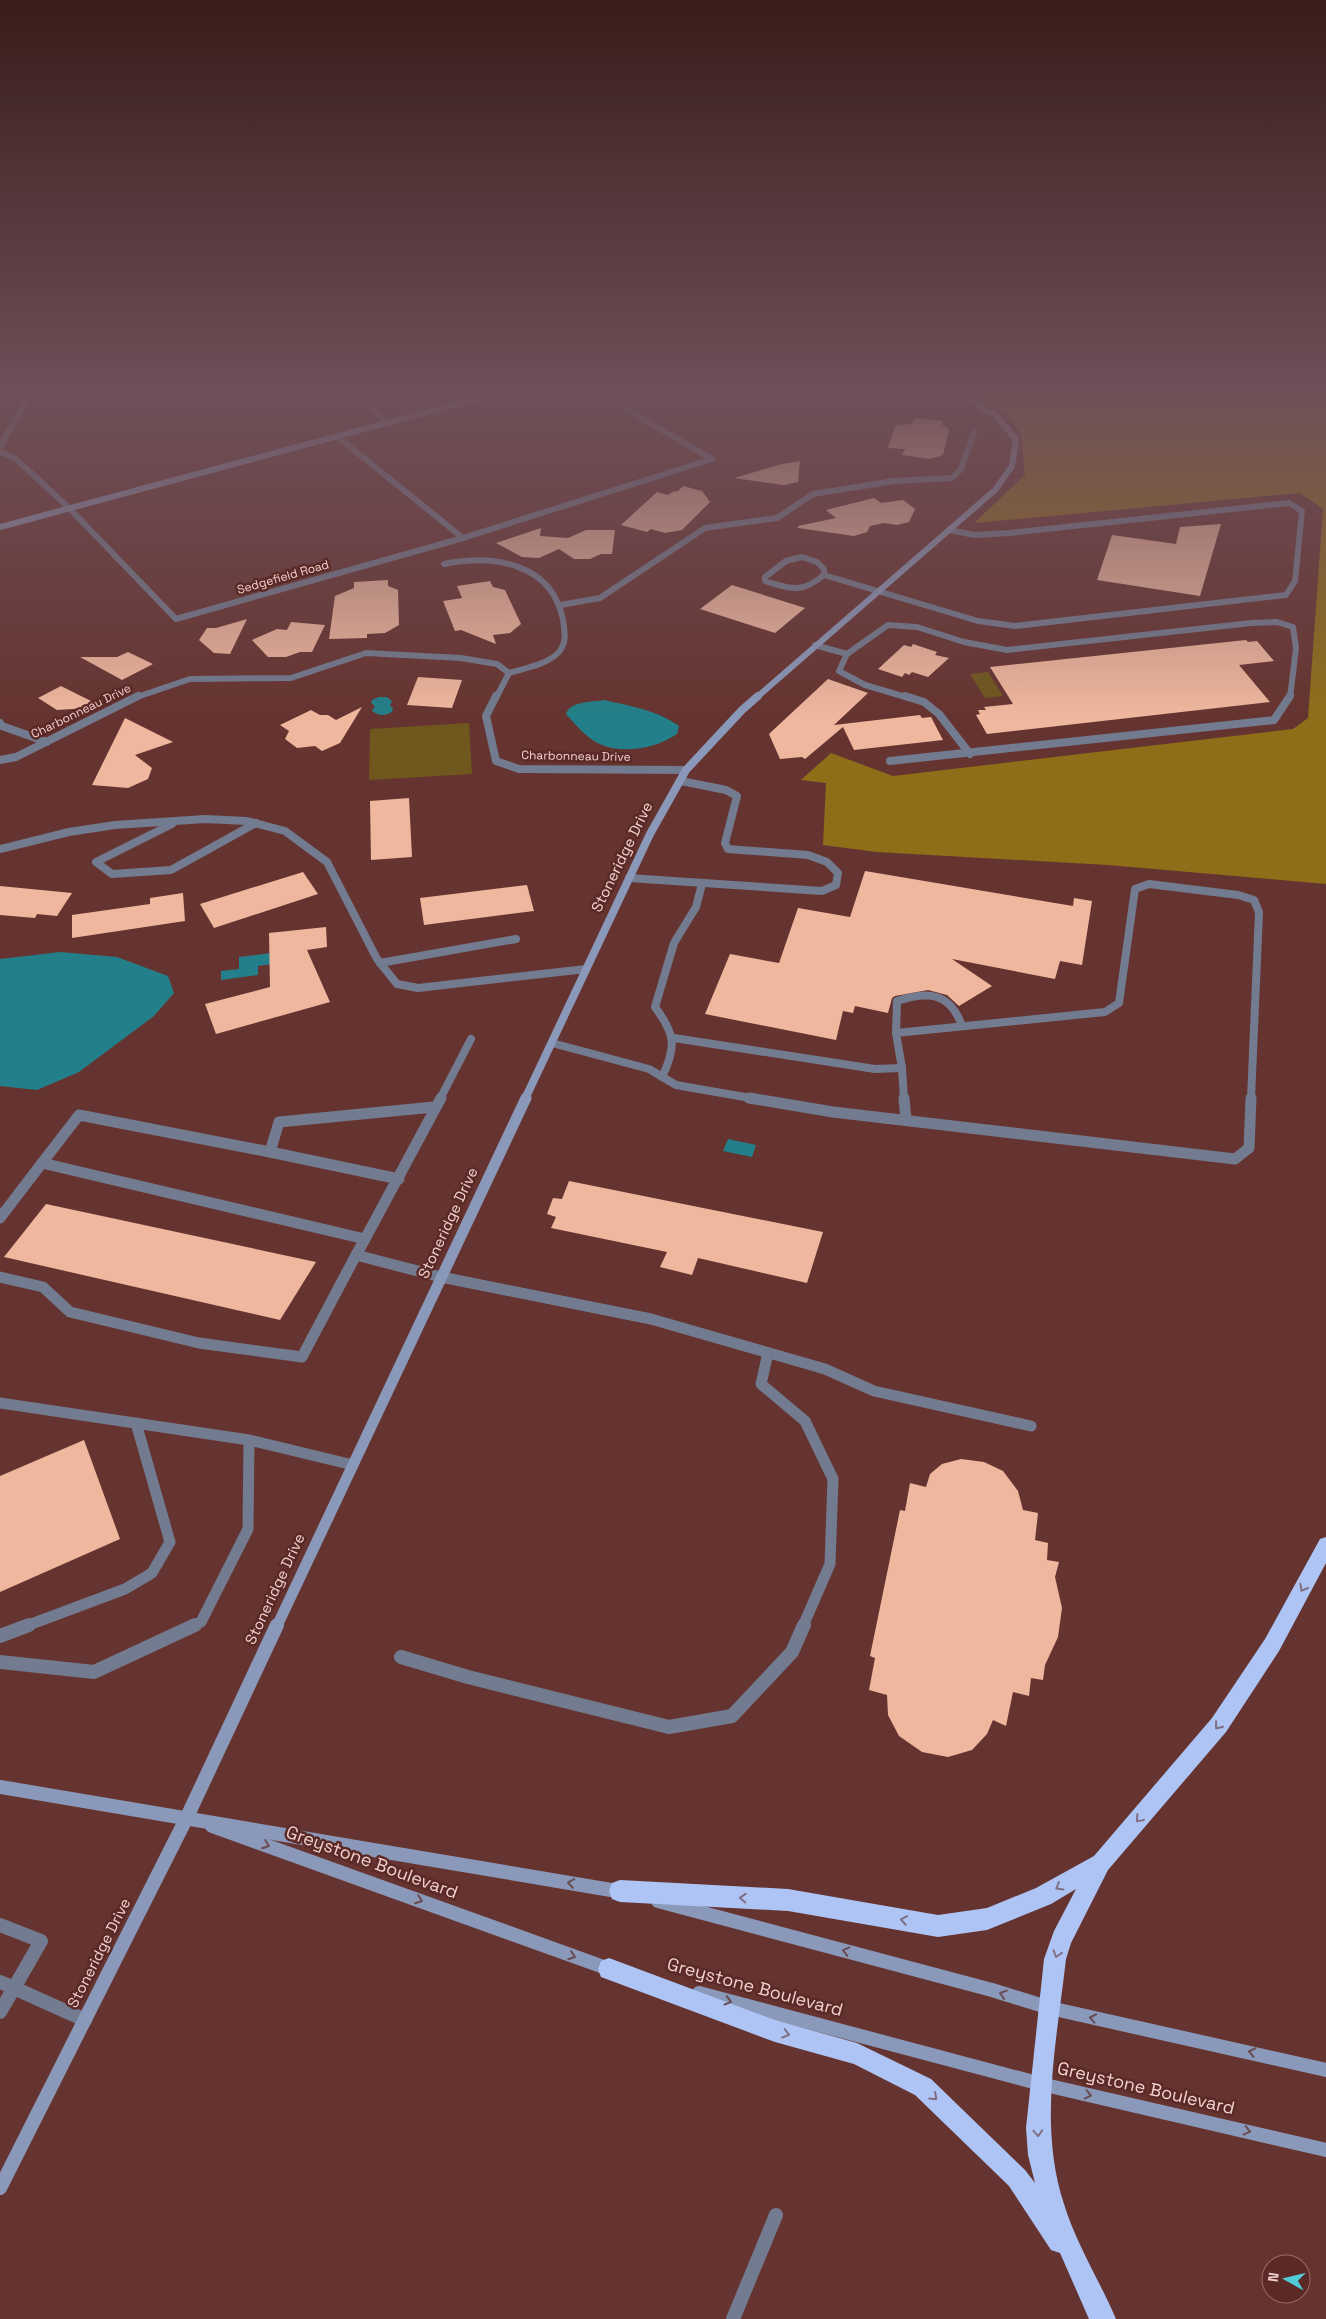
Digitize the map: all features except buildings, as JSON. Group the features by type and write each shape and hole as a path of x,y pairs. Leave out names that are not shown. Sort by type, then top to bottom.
{"highway":[{"path":"1099,2312 1052,2206 1040,2156 1038,2128 1041,2084 1058,1952 1101,1863 1219,1725 1272,1645 1326,1545"},
{"path":"620,1891 788,1900 938,1926 987,1919 1043,1896 1101,1863"},
{"path":"609,1969 775,2031 857,2054 923,2087 1017,2178 1054,2232 1099,2312"}],"street":[{"path":"61,500 69,508"},
{"path":"0,527 98,500"},
{"path":"416,500 463,538"},
{"name":"Sedgefield Road","path":"69,508 176,619 463,538 582,500"},
{"path":"560,605 600,598 705,528 777,518 803,500"},
{"name":"Stoneridge Drive","path":"0,2188 187,1817 629,878 650,834 686,770 742,710 983,500"},
{"path":"824,575 978,621 1015,626 1286,596 1295,581 1302,511 1289,503 975,535 949,530"},
{"path":"796,557 819,563 824,569 824,575 811,587 802,590 765,581 765,577 776,566 796,557"},
{"path":"444,564 469,559 482,560 529,572 547,585 554,593 560,605 565,634 564,643 559,651 543,661 509,672"},
{"path":"890,761 970,754 1274,720 1290,697 1296,648 1293,626 1278,622 1251,623 1007,650 964,642 917,627 888,626 847,654 840,671 865,685 924,702 939,714 970,754"},
{"path":"815,646 847,654"},
{"name":"Charbonneau Drive","path":"0,760 16,757 133,698 190,680 291,678 366,653 462,658 497,664 509,672 486,716 496,761 519,769 686,770"},
{"path":"0,723 2,726 47,742"},
{"path":"629,878 822,891 836,885 838,873 827,862 808,855 728,849 725,843 737,796 726,790 681,781"},
{"path":"0,849 69,832 115,826 204,819 256,823 285,831 327,862 380,963 397,984 418,988 586,969"},
{"path":"177,822 96,862 112,874 171,870 256,823"},
{"path":"662,1077 669,1062 674,1038 668,1024 655,1007 674,943 696,907 702,884"},
{"path":"552,1044 649,1069 676,1085 833,1112 1235,1159 1249,1148 1260,912 1254,900 1238,895 1149,884 1136,889 1118,1003 1105,1012 896,1032"},
{"path":"380,963 516,939"},
{"path":"906,1120 902,1068 896,1032 897,1002 910,996 941,997 955,1006 962,1026"},
{"path":"674,1038 875,1069 902,1068"},
{"path":"0,1277 43,1287 70,1312 200,1343 302,1357 399,1179 434,1107 471,1039"},
{"path":"270,1152 279,1122 434,1107"},
{"path":"0,1218 78,1115 399,1179"},
{"path":"42,1163 365,1239"},
{"path":"356,1255 441,1277 651,1319 825,1369 874,1391 1031,1426"},
{"path":"401,1657 468,1677 669,1727 732,1716 792,1652 830,1564 833,1479 805,1421 761,1384 768,1353"},
{"path":"0,1403 249,1440 353,1465"},
{"path":"0,1636 125,1589 152,1573 170,1542 136,1423"},
{"path":"0,1662 94,1672 201,1622 248,1529 249,1440"},
{"name":"Greystone Boulevard","path":"0,1787 620,1891 992,1990 1050,2008 1326,2070"},
{"name":"Greystone Boulevard","path":"187,1817 609,1969 1041,2084 1326,2150"},
{"path":"0,1925 41,1941 0,2012"},
{"path":"0,1982 85,2020"},
{"path":"733,2319 776,2215"}],"shaded area":[{"path":"998,500 1222,500 974,523"},
{"path":"1310,500 1326,500 1326,884 1108,865 877,852 823,845 826,783 801,780 831,753 893,776 1293,729 1308,718 1323,509"},
{"path":"988,672 1003,696 985,698 970,674"},
{"path":"469,723 472,774 369,780 370,729"}],"water":[{"path":"379,697 387,697 392,701 390,706 393,708 392,712 382,715 372,711 375,706 371,703 372,700"},
{"path":"604,700 643,709 662,716 679,726 677,734 660,743 641,748 621,749 602,745 587,735 566,714 568,710 577,704"},
{"path":"60,952 117,957 168,976 174,993 154,1016 79,1072 37,1090 0,1086 0,959"},
{"path":"271,953 272,964 258,966 258,975 221,980 221,971 239,969 239,957"},
{"path":"728,1139 756,1145 752,1157 723,1151"}]}
